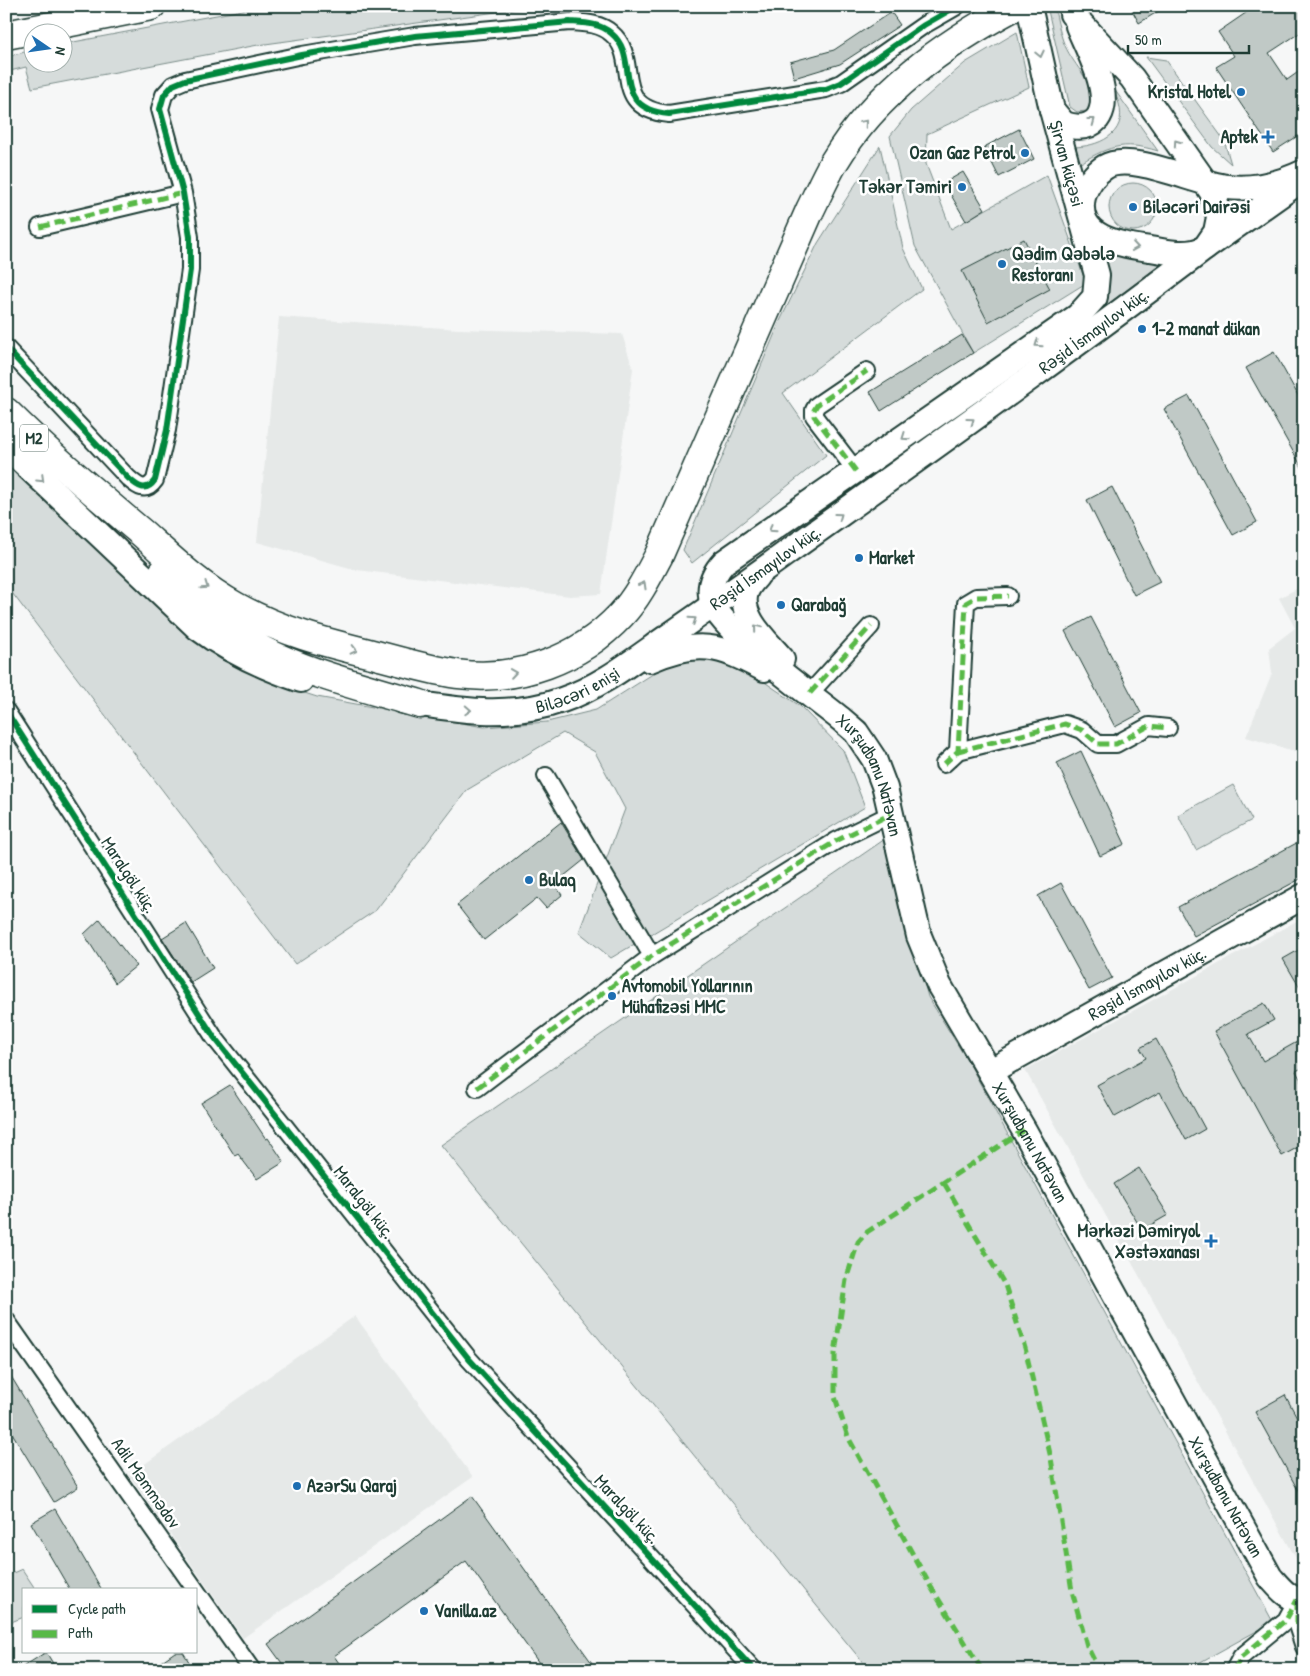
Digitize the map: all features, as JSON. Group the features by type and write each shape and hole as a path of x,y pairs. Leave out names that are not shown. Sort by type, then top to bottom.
{"highway":[{"path":"6,35 151,6"},
{"path":"61,464 199,582 234,606 273,625 317,640 457,674 516,673 547,665 576,652 600,636 622,614 640,589 659,555 806,219 835,162 879,104 920,66 951,44 1015,6"},
{"name":"M2","path":"6,412 61,464"},
{"path":"61,464 182,592 241,638 262,650 341,680 420,704"}],"main road":[{"name":"Şirvan küçəsi","path":"1029,6 1052,110 1082,214 1098,281 1095,297 1078,316"},
{"path":"1052,110 1064,124 1084,127 1092,123 1103,106 1102,86 1071,10"},
{"path":"1071,10 1132,78 1206,183 1216,201 1219,218 1216,232 1205,248 1184,254 1112,242 1092,231 1082,214 1084,190 1096,174 1110,164 1122,162 1152,167 1206,183 1227,187 1256,188 1283,182 1304,172"},
{"name":"Rəşid İsmayılov küç.","path":"1078,316 724,562 711,583 714,606 1104,325 1205,248 1304,178"},
{"name":"Biləcəri enişi","path":"6,446 179,611 222,646 275,671 315,684 420,704 503,712 537,708 562,700 608,678 714,606"},
{"path":"759,573 746,590 744,599 749,619 810,693"},
{"path":"714,606 732,630 810,693"},
{"path":"608,678 675,649 700,646 718,649 746,659 810,693"},
{"name":"Xurşudbanu Natəvan","path":"810,693 856,732 868,748 885,788 913,912 928,960 939,984 991,1071 1270,1577 1282,1591 1300,1600"},
{"name":"Rəşid İsmayılov küç.","path":"991,1071 1304,896"}],"street":[{"path":"6,348 128,478 138,487 146,489 151,486 155,480 167,430 190,270 190,237 183,193 160,109 164,95 173,85 186,80 302,55 415,36 570,22 593,24 610,32 620,44 633,94 641,106 653,112 669,114 826,89 841,83 924,26 957,6"},
{"path":"40,227 183,193"},
{"path":"856,471 814,416 814,410 817,405 867,371"},
{"path":"958,752 966,603 976,597 1008,596"},
{"path":"810,693 870,626"},
{"name":"Maralgöl küç.","path":"6,711 220,1044 469,1359 754,1670"},
{"path":"944,764 958,752 1065,724 1082,730 1098,744 1116,744 1149,726 1168,728"},
{"path":"546,776 652,956"},
{"path":"477,1088 652,956 836,842 891,814"},
{"name":"Adil Məmmədov","path":"6,1320 194,1588"},
{"name":"Adil Məmmədov","path":"198,1593 252,1670"},
{"path":"1300,1600 1297,1625 1304,1647"},
{"path":"1234,1670 1241,1657 1286,1620 1300,1600"}],"shaded area":[{"path":"264,6 540,6 258,45 32,88 27,72 72,72 72,42"},
{"path":"1047,6 1054,6 1067,50 1090,87 1094,104 1087,111 1077,112 1070,107"},
{"name":"Qədim Qəbələ Restoranı","path":"1017,32 1029,87 927,134 926,164 951,229 1047,175 1086,283 973,353 915,246 890,136 911,110 965,63"},
{"path":"22,53 22,68 6,72 6,57"},
{"path":"1146,57 1166,60 1224,140 1231,164 1212,147"},
{"path":"1107,79 1158,151 1135,146 1115,147 1097,154 1076,166 1072,147 1100,142 1115,131 1119,124 1121,115 1119,104"},
{"path":"880,146 903,248 922,289 783,393 826,455 692,563 683,550 781,319 818,243"},
{"name":"Biləcəri Dairəsi","path":"1133,183 1142,185 1150,190 1155,198 1157,207 1155,216 1150,224 1142,229 1133,231 1124,229 1116,224 1111,216 1109,207 1111,198 1116,190 1124,185"},
{"path":"1101,244 1165,261 1100,310 1105,301 1109,285 1108,270"},
{"path":"279,317 459,329 622,334 633,369 601,594 570,596 357,570 257,542"},
{"path":"6,463 187,634 220,659 264,680 317,697 484,727 547,722 596,710 670,663 700,656 732,660 800,706 843,750 865,807 611,958 579,932 625,809 595,752 563,733 467,790 376,910 295,964 6,585"},
{"path":"1304,585 1304,754 1246,737 1272,673 1269,648 1295,628 1279,598"},
{"path":"1233,785 1252,820 1196,850 1178,815"},
{"path":"885,839 928,997 969,1063 1273,1622 1186,1670 869,1670 441,1145"},
{"name":"Mərkəzi Dəmiryol Xəstəxanası","path":"1304,917 1304,1573 1025,1070"},
{"path":"355,1316 473,1477 243,1638 129,1475"},
{"path":"22,1569 35,1588 22,1588 22,1618 6,1624 6,1576"}],"building":[{"path":"1139,6 1167,6 1139,23 1132,10"},
{"path":"1256,6 1304,6 1304,30 1269,53 1287,80 1304,68 1304,132 1273,152 1216,67 1234,56 1218,32"},
{"path":"891,12 900,25 840,64 794,78 790,62 834,50"},
{"path":"1019,129 1034,159 999,177 984,147"},
{"path":"963,172 985,209 966,221 944,183"},
{"path":"1024,239 1050,289 988,322 962,271"},
{"path":"962,335 973,353 881,411 870,392"},
{"path":"1274,352 1304,406 1304,471 1246,368"},
{"path":"1189,396 1257,522 1233,535 1164,409"},
{"path":"1112,487 1160,582 1134,595 1087,500"},
{"path":"1091,617 1141,713 1115,727 1065,631"},
{"path":"1081,751 1125,844 1100,856 1057,763"},
{"path":"561,822 584,860 554,884 562,895 546,908 537,898 484,940 457,905"},
{"path":"1304,839 1304,877 1194,936 1178,907"},
{"path":"1061,883 1112,978 1089,990 1038,896"},
{"path":"100,919 136,966 115,983 84,934"},
{"path":"186,923 213,968 191,982 162,938"},
{"path":"1304,947 1304,995 1283,959"},
{"path":"1264,1003 1274,1020 1248,1034 1263,1061 1304,1038 1304,1067 1296,1071 1304,1086 1304,1144 1282,1156 1214,1031"},
{"path":"1156,1039 1205,1129 1186,1140 1160,1092 1115,1117 1097,1085 1146,1058 1140,1048"},
{"path":"230,1085 266,1139 268,1138 284,1162 257,1179 238,1154 235,1156 201,1103"},
{"path":"1139,1168 1168,1215 1142,1230 1114,1184"},
{"path":"6,1368 78,1487 54,1502 6,1423"},
{"path":"1285,1395 1304,1430 1304,1501 1255,1412"},
{"path":"472,1496 597,1670 544,1670 466,1561 334,1656 344,1670 287,1670 268,1644"},
{"path":"55,1509 101,1588 69,1588 31,1523"},
{"path":"43,1654 47,1654 57,1670 18,1670"},
{"path":"172,1654 184,1654 194,1670 149,1670"}],"marked path":[{"path":"40,227 183,193"},
{"path":"856,471 814,416 814,410 817,405 867,371"},
{"path":"944,764 958,751 966,603 976,597 1008,596"},
{"path":"810,693 871,626"},
{"path":"958,751 1065,724 1082,730 1098,744 1116,744 1149,726 1168,728"},
{"path":"477,1088 652,956 836,841 891,814"},
{"path":"982,1670 931,1587 848,1437 835,1397 835,1353 846,1280 858,1242 867,1232 1024,1130"},
{"path":"944,1183 1005,1285 1025,1348 1051,1458 1072,1591 1087,1646 1099,1670"},
{"path":"1297,1600 1297,1625 1304,1647"},
{"path":"1234,1670 1241,1657 1286,1620 1297,1600"}],"cycle path":[{"path":"6,348 128,478 142,487 152,484 155,480 167,430 190,270 190,237 183,193 160,109 164,95 173,85 185,80 302,55 415,36 575,22 597,25 611,33 620,43 625,55 632,92 639,102 650,110 669,114 826,89 841,83 924,25 957,6"},
{"path":"6,711 214,1037 469,1359 754,1670"}],"place":[{"name":"Kristal Hotel","path":"1241,92"},
{"name":"Aptek","path":"1268,137"},
{"name":"Ozan Gaz Petrol","path":"1025,153"},
{"name":"Təkər Təmiri","path":"962,187"},
{"name":"Biləcəri Dairəsi","path":"1133,207"},
{"name":"Qədim Qəbələ Restoranı","path":"1002,264"},
{"name":"1-2 manat dükan","path":"1142,329"},
{"name":"Market","path":"859,558"},
{"name":"Qarabağ","path":"781,605"},
{"name":"Bulaq","path":"529,880"},
{"name":"Avtomobil Yollarının Mühafizəsi MMC","path":"612,996"},
{"name":"Mərkəzi Dəmiryol Xəstəxanası","path":"1211,1241"},
{"name":"AzərSu Qaraj","path":"297,1486"},
{"name":"Vanilla.az","path":"424,1611"}]}
